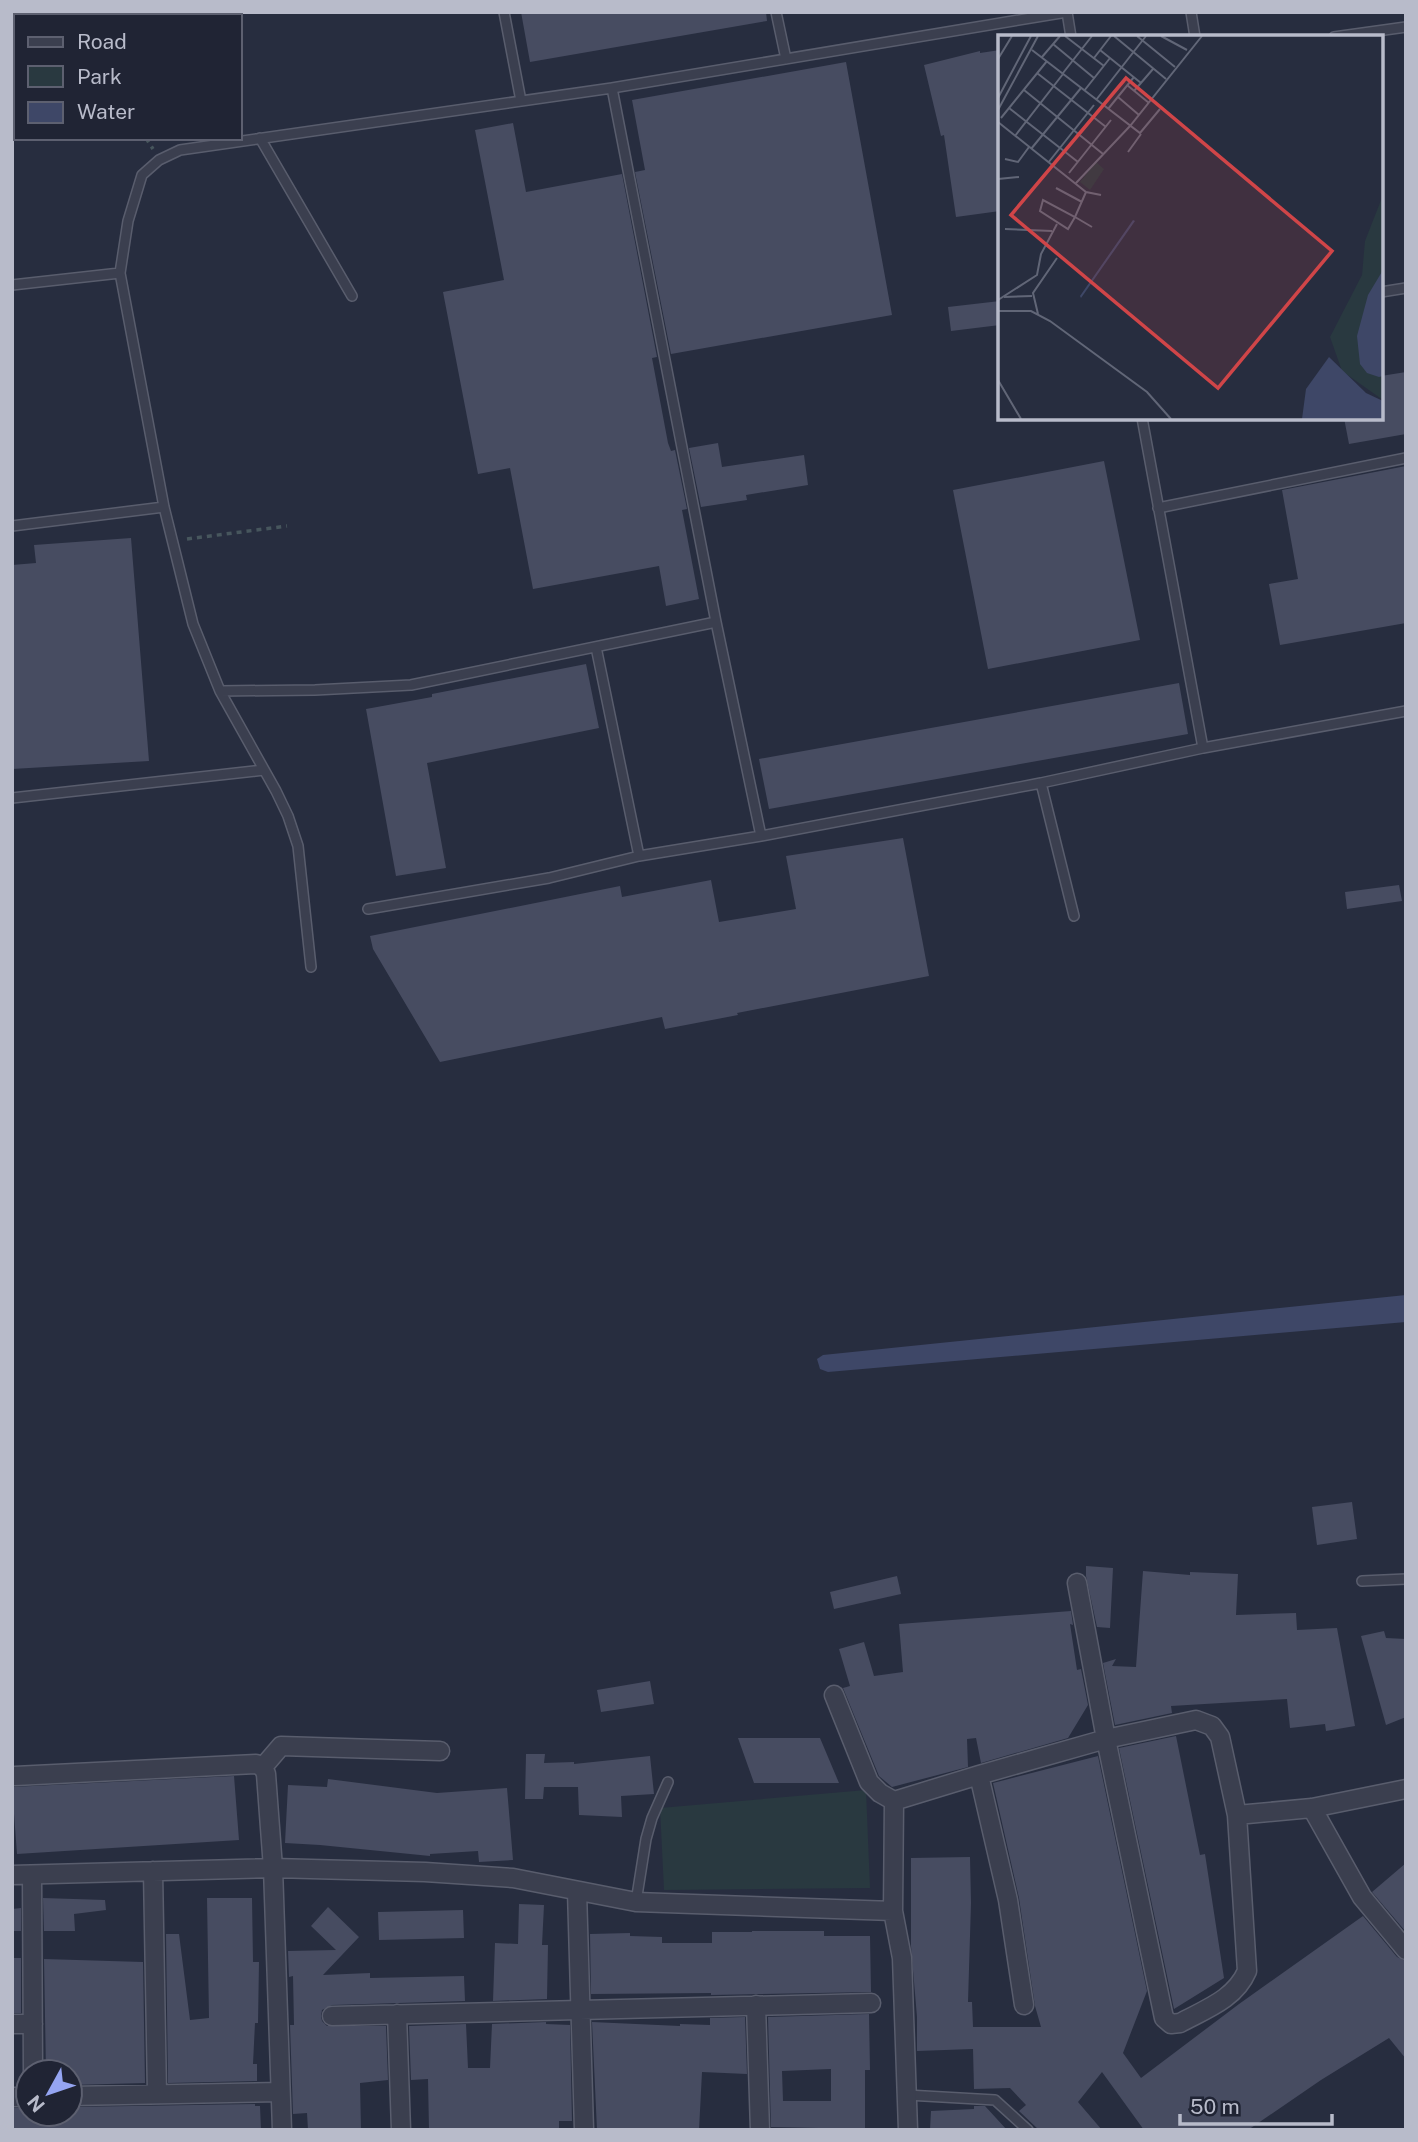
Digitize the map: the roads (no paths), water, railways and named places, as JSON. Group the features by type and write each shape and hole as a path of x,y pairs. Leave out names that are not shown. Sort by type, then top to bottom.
{"street":[{"path":"834,1695 869,1782 880,1793 894,1801 1106,1740 1196,1720 1212,1726 1220,1737 1237,1815 1247,1971 1242,1984 1231,1994 1180,2023 1171,2024 1164,2018 1106,1740 1077,1583"},
{"path":"263,1767 281,1746 440,1751"},
{"path":"15,1776 256,1763 263,1767 273,1868 282,2130"},
{"path":"979,1775 1009,1900 1024,2006"},
{"path":"1237,1815 1312,1808 1406,1790"},
{"path":"894,1801 893,1911 902,1958 908,2130"},
{"path":"1312,1808 1362,1897 1406,1950"},
{"path":"12,1875 273,1868 425,1872 513,1878 636,1902 893,1911"},
{"path":"153,1871 156,2094"},
{"path":"32,1875 33,2058"},
{"path":"577,1891 584,2130"},
{"path":"332,2016 871,2003"},
{"path":"756,2005 760,2130"},
{"path":"397,2014 401,2130"},
{"path":"12,2024 33,2024"},
{"path":"84,2096 280,2092"}],"lane":[{"path":"504,12 521,101"},
{"path":"776,12 786,59"},
{"path":"311,967 298,846 288,816 220,691 193,624 171,541 120,273 128,221 142,175 159,160 180,150 612,88 1067,12 1071,35"},
{"path":"1191,12 1195,35"},
{"path":"1348,35 1406,27"},
{"path":"612,88 716,622 761,836"},
{"path":"260,138 352,296"},
{"path":"12,285 120,273"},
{"path":"1383,292 1406,288"},
{"path":"1142,420 1203,748"},
{"path":"1158,508 1406,458"},
{"path":"12,526 164,508"},
{"path":"220,691 411,685 716,622"},
{"path":"596,647 639,856"},
{"path":"368,909 549,878 639,856 761,836 1041,783 1203,748 1406,711"},
{"path":"12,798 264,770"},
{"path":"1041,783 1073,916"},
{"path":"1362,1581 1406,1579"},
{"path":"636,1902 646,1839 668,1782"},
{"path":"907,2095 995,2100 1028,2130"}],"water":[{"path":"1406,1295 1406,1322 828,1372 820,1369 817,1359 823,1355"}]}
